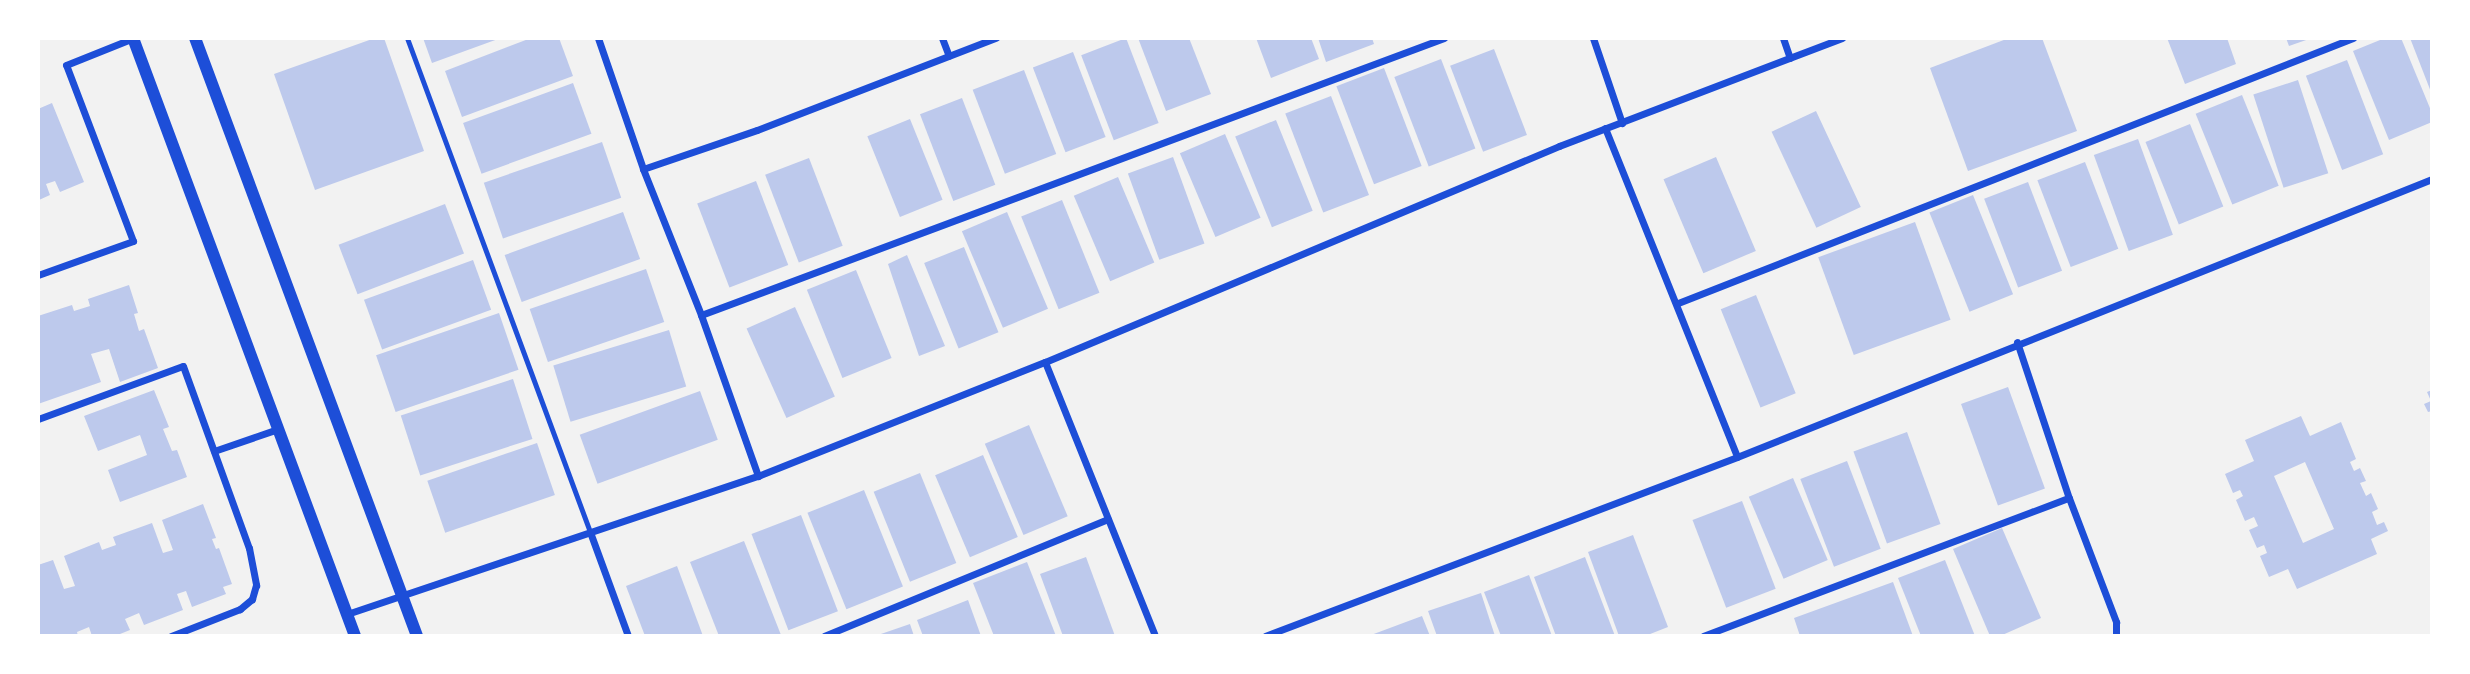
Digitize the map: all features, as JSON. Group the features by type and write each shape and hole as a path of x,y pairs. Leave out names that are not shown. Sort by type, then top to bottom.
{"street":[{"path":"38,275 133,241 66,65 133,38 355,635"},
{"path":"195,38 417,635"},
{"path":"598,38 643,169 701,315 758,476"},
{"path":"942,38 949,56"},
{"path":"643,169 757,130 996,38"},
{"path":"701,315 1444,38"},
{"path":"1593,38 1622,122"},
{"path":"1783,38 1790,58"},
{"path":"348,614 758,476 1045,362 1605,128 1842,38"},
{"path":"1678,303 2353,38"},
{"path":"1605,128 1678,303 1737,457"},
{"path":"1265,635 1737,457 2017,342 2431,179"},
{"path":"2017,342 2069,498 2116,622 2116,635"},
{"path":"1045,362 1154,635"},
{"path":"38,419 183,366 249,548 257,585 252,599 240,609 172,635"},
{"path":"214,451 278,429"},
{"path":"1703,635 2069,498"},
{"path":"824,635 1108,519"},
{"path":"590,532 628,635"}],"lane":[{"path":"407,38 590,532"}],"building":[{"path":"375,38 384,38 424,151 315,190 274,74"},
{"path":"423,38 498,38 498,39 432,63"},
{"path":"531,38 559,38 573,76 462,117 445,71"},
{"path":"1126,38 1159,123 1114,140 1081,55"},
{"path":"1138,38 1189,38 1211,94 1166,111"},
{"path":"1256,38 1311,38 1319,59 1271,78"},
{"path":"1318,38 1372,38 1374,44 1326,62"},
{"path":"2009,38 2042,38 2077,131 1968,171 1930,68"},
{"path":"2167,38 2227,38 2236,64 2185,84"},
{"path":"2286,38 2309,38 2309,39 2289,46"},
{"path":"2385,38 2401,38 2432,113 2432,122 2389,140 2353,51"},
{"path":"2410,38 2432,38 2432,92 2431,92"},
{"path":"1494,49 1527,135 1483,152 1450,66"},
{"path":"1073,52 1106,137 1065,152 1033,67"},
{"path":"1441,59 1475,149 1429,167 1394,77"},
{"path":"2347,60 2383,154 2342,170 2306,76"},
{"path":"1384,68 1422,166 1374,184 1336,86"},
{"path":"1024,70 1056,154 1005,174 973,90"},
{"path":"2298,80 2328,173 2284,188 2253,95"},
{"path":"573,83 591,134 482,174 463,123"},
{"path":"2242,95 2279,186 2232,205 2196,114"},
{"path":"1331,96 1369,195 1323,213 1285,114"},
{"path":"962,98 995,185 953,201 920,114"},
{"path":"52,103 84,182 60,192 55,181 46,184 50,195 39,200 38,109"},
{"path":"1816,111 1861,207 1816,228 1772,132"},
{"path":"910,119 943,200 900,217 867,136"},
{"path":"1276,120 1313,211 1272,227 1235,136"},
{"path":"2190,124 2223,207 2179,225 2145,142"},
{"path":"1225,134 1261,218 1215,237 1180,153"},
{"path":"2138,139 2173,235 2129,251 2094,155"},
{"path":"602,142 621,198 503,238 484,183"},
{"path":"1173,157 1204,243 1159,260 1128,173"},
{"path":"1716,157 1756,251 1703,273 1664,179"},
{"path":"809,158 843,246 799,263 765,175"},
{"path":"2085,162 2118,249 2071,267 2037,180"},
{"path":"1118,177 1154,263 1110,281 1074,196"},
{"path":"756,181 788,265 729,288 697,204"},
{"path":"2028,182 2062,271 2018,288 1984,199"},
{"path":"1973,195 2013,294 1970,312 1929,213"},
{"path":"1062,200 1099,293 1059,309 1021,216"},
{"path":"445,204 464,253 358,294 339,245"},
{"path":"623,212 640,259 522,302 505,255"},
{"path":"1007,212 1048,309 1003,328 962,231"},
{"path":"1915,222 1951,320 1854,355 1818,257"},
{"path":"964,247 998,332 959,348 924,263"},
{"path":"907,255 945,346 919,356 888,264"},
{"path":"473,260 491,310 382,349 364,300"},
{"path":"646,269 664,322 548,362 530,309"},
{"path":"856,270 892,358 842,378 807,290"},
{"path":"129,285 138,313 134,314 139,331 144,329 158,368 120,382 109,349 91,354 101,382 38,404 38,316 72,305 74,311 90,306 88,299"},
{"path":"1756,295 1796,393 1760,408 1721,309"},
{"path":"795,307 835,397 786,418 747,329"},
{"path":"499,313 519,370 396,412 376,355"},
{"path":"669,330 686,386 571,422 553,365"},
{"path":"513,379 532,439 420,475 401,415"},
{"path":"2008,387 2045,488 1998,506 1961,404"},
{"path":"154,390 169,427 163,429 172,451 177,450 187,477 120,502 108,470 147,455 140,435 98,451 84,416"},
{"path":"2432,390 2432,411 2428,412 2424,404 2431,401 2427,392"},
{"path":"700,391 718,440 598,484 580,435"},
{"path":"2301,416 2310,436 2341,422 2356,459 2350,462 2354,471 2360,468 2366,481 2360,483 2366,496 2371,493 2378,509 2372,512 2377,525 2384,522 2388,531 2371,539 2377,554 2297,589 2288,569 2269,577 2260,556 2267,553 2264,545 2257,548 2249,530 2258,526 2254,517 2245,521 2236,500 2243,496 2240,490 2233,493 2225,474 2254,461 2245,440","holes":["2305,462 2334,529 2303,543 2274,476"]},
{"path":"1029,425 1068,516 1023,535 985,444"},
{"path":"1907,432 1941,524 1887,544 1853,451"},
{"path":"537,443 555,495 445,533 427,481"},
{"path":"983,455 1018,537 970,557 935,475"},
{"path":"1847,461 1881,549 1834,567 1800,479"},
{"path":"920,473 956,563 910,582 874,492"},
{"path":"1793,478 1828,560 1784,579 1749,497"},
{"path":"864,490 903,586 846,609 807,513"},
{"path":"1742,501 1776,589 1726,608 1693,520"},
{"path":"203,504 216,538 212,539 216,549 219,548 232,584 223,587 226,594 192,607 186,591 177,594 183,610 144,625 139,613 125,619 130,630 115,636 92,636 89,627 77,632 78,636 38,636 38,565 53,560 64,589 75,586 64,556 99,542 102,550 116,545 113,537 152,523 163,553 173,550 162,520"},
{"path":"801,515 838,611 788,630 752,534"},
{"path":"2002,528 2041,618 2000,636 1990,636 1953,549"},
{"path":"1633,535 1668,627 1645,636 1619,636 1588,552"},
{"path":"744,541 781,635 779,636 719,636 690,562"},
{"path":"1086,557 1115,636 1063,636 1040,574"},
{"path":"1585,557 1615,636 1556,636 1534,577"},
{"path":"1945,560 1975,636 1921,636 1898,578"},
{"path":"1027,562 1056,636 994,636 973,583"},
{"path":"677,566 703,636 645,636 626,586"},
{"path":"1529,575 1552,636 1501,636 1484,592"},
{"path":"1893,582 1913,636 1800,636 1794,618"},
{"path":"1481,593 1495,636 1437,636 1428,611"},
{"path":"968,600 981,636 923,636 917,620"},
{"path":"1422,616 1430,636 1371,635"},
{"path":"910,624 914,636 878,635"}]}
